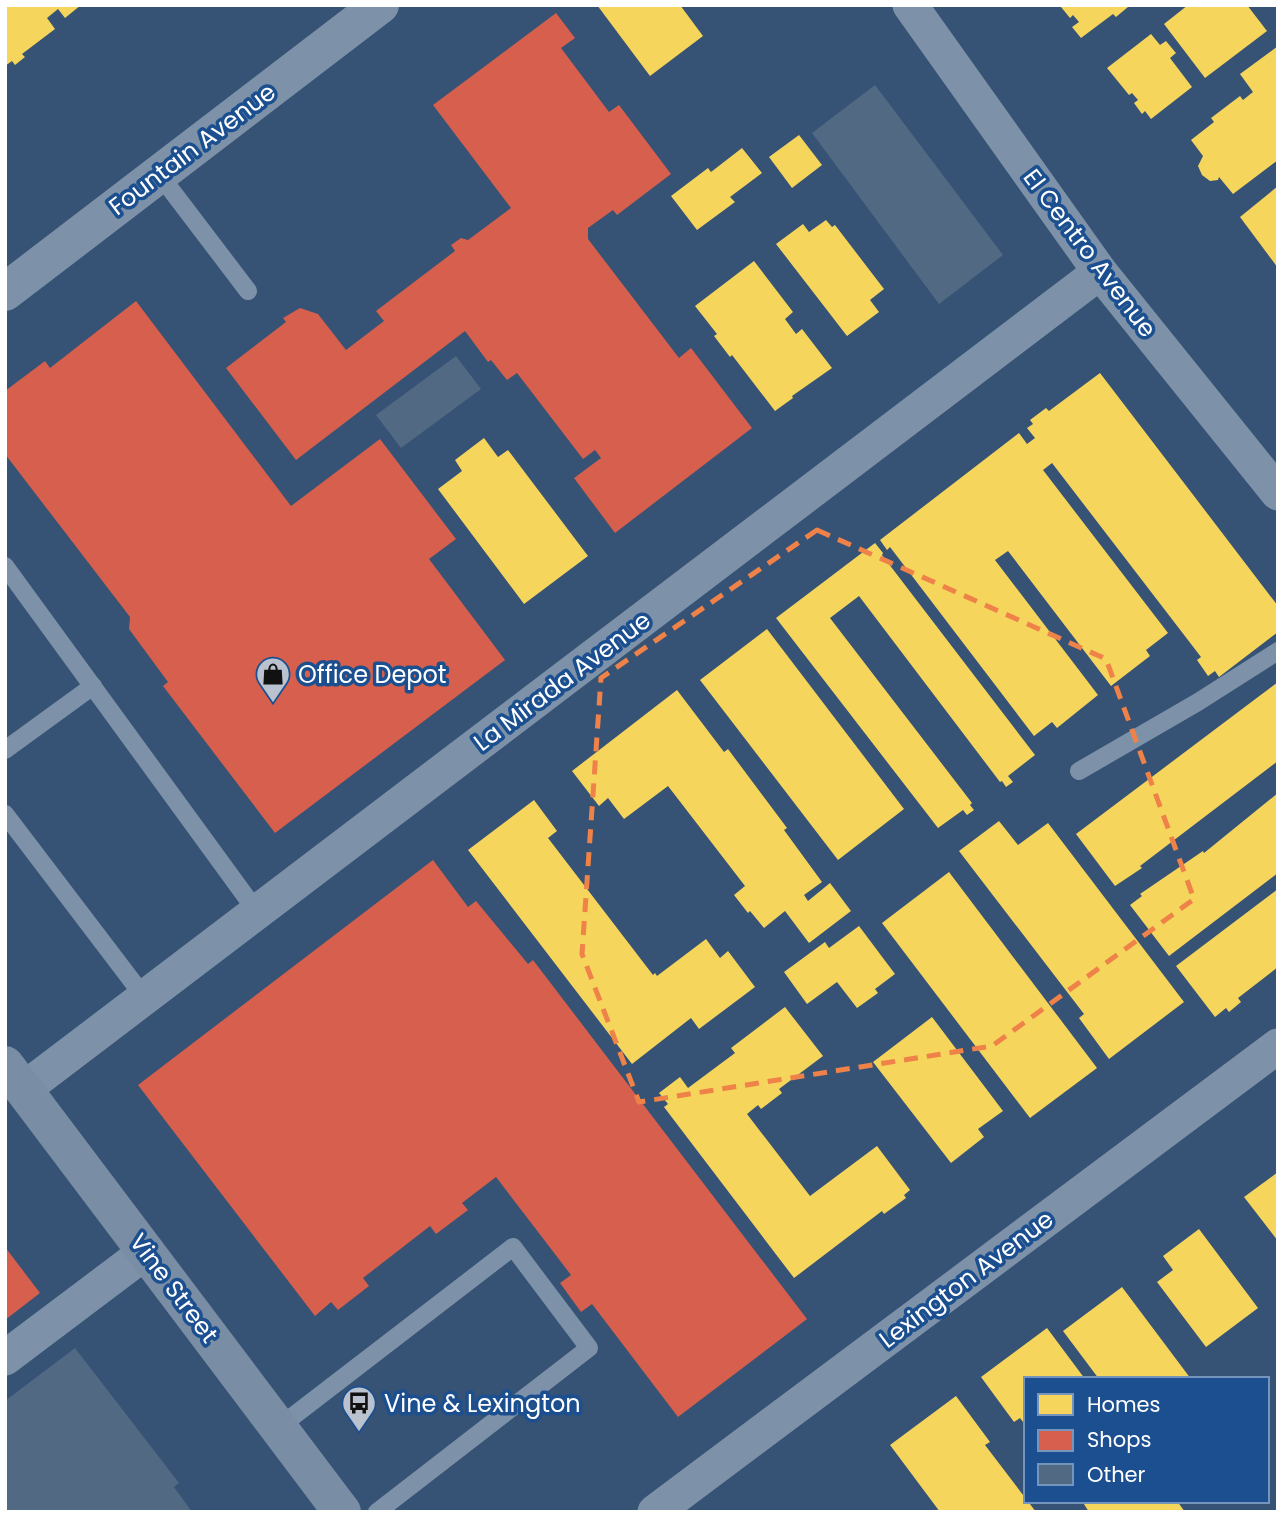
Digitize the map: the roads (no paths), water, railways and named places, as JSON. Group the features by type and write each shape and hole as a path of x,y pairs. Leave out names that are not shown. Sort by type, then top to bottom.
{"main road":[{"name":"Vine Street","path":"14,1077 342,1512"}],"street":[{"name":"Fountain Avenue","path":"5,292 380,5"},
{"name":"El Centro Avenue","path":"911,5 1100,272 1278,493"},
{"name":"La Mirada Avenue","path":"14,1077 145,998 1100,272"},
{"name":"Lexington Avenue","path":"654,1512 1278,1046"},
{"path":"5,1358 147,1251"}],"lane":[{"path":"159,174 248,291"},
{"path":"5,566 257,912"},
{"path":"1079,771 1278,652"},
{"path":"5,750 93,686"},
{"path":"5,814 145,998"},
{"path":"279,1427 513,1247 589,1348 377,1512"}],"place":[{"name":"Office Depot","path":"273,704"},
{"name":"Vine & Lexington","path":"359,1433"}]}
